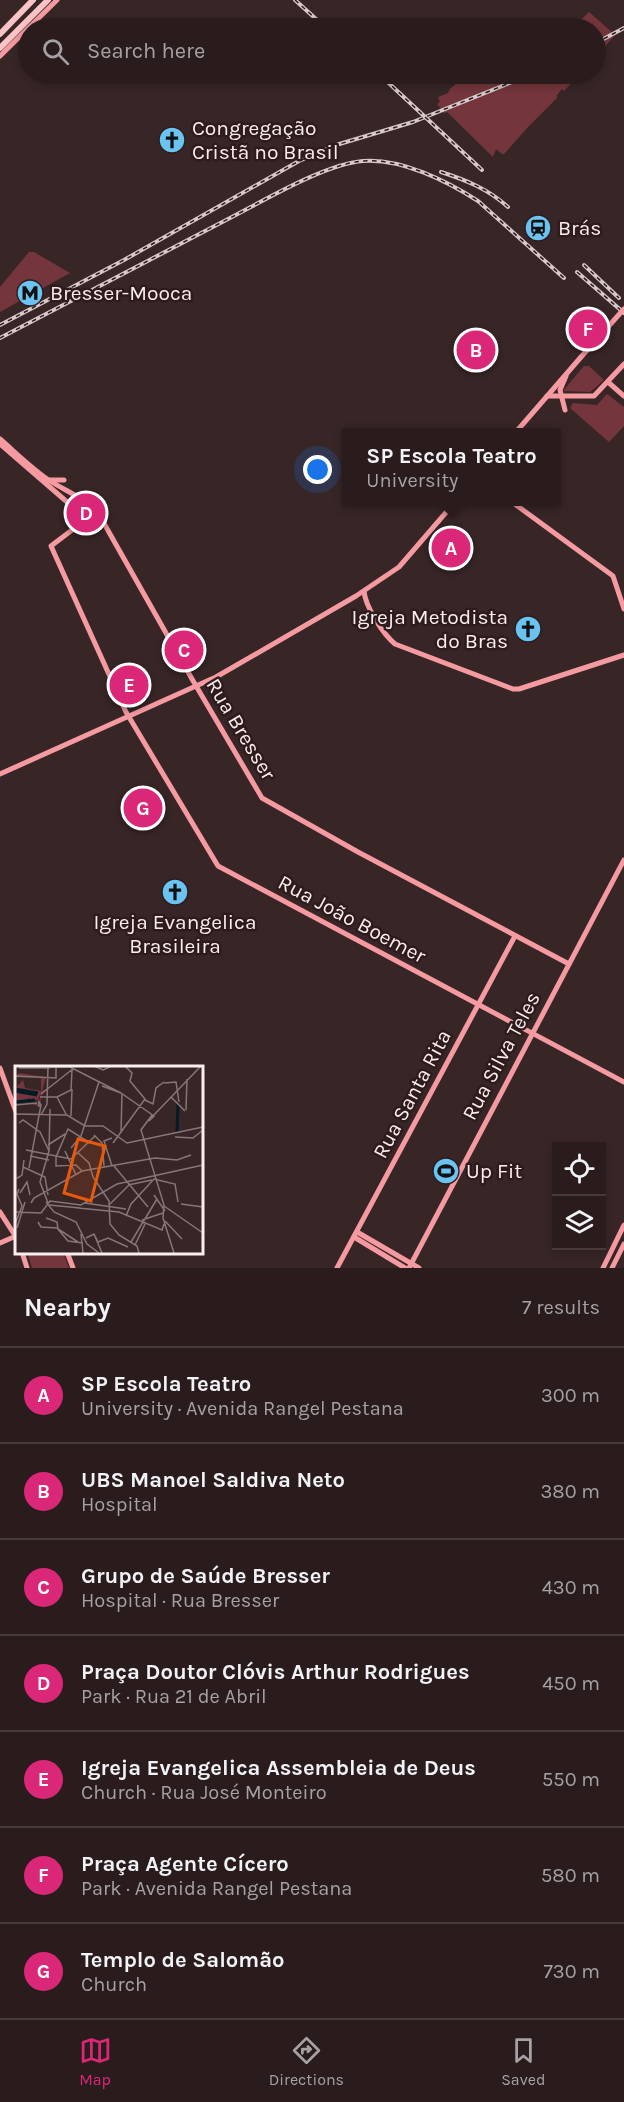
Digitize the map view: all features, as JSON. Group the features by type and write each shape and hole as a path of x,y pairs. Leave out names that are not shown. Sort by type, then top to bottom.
{"highway":[{"path":"0,34 33,0"},
{"path":"30,18 48,0"},
{"path":"0,48 18,30"}],"main road":[{"path":"39,18 57,0"},
{"path":"0,56 18,38"},
{"path":"520,428 624,309"},
{"path":"548,396 593,396 624,364"},
{"path":"565,410 560,390 566,374"},
{"path":"610,380 624,396"},
{"name":"Rua Bresser","path":"0,439 29,468 88,502 97,510 262,798 569,964"},
{"name":"Rua Bresser","path":"0,444 75,509 81,523"},
{"path":"48,480 64,480"},
{"path":"75,509 84,508 88,502"},
{"path":"0,774 196,686 253,656 364,591 399,567 451,506"},
{"path":"519,506 613,576 624,609"},
{"path":"81,523 97,510"},
{"name":"Rua João Boemer","path":"81,523 51,546 129,717 218,866 624,1082"},
{"path":"364,591 364,599"},
{"path":"357,595 364,599 386,635 395,645 513,689 624,655"},
{"name":"Rua Silva Teles","path":"409,1266 624,860"},
{"name":"Rua Santa Rita","path":"337,1268 515,936"},
{"path":"0,1068 15,1109"},
{"path":"0,1212 15,1235"},
{"path":"603,1268 624,1226"},
{"path":"355,1235 409,1266 419,1268"},
{"path":"0,1243 15,1237"},
{"path":"612,1268 624,1244"},
{"path":"23,1253 27,1268"},
{"path":"68,1253 73,1268"}],"shaded area":[{"path":"589,12 596,18 583,18"},
{"path":"606,27 615,35 606,45"},
{"path":"456,84 571,84 564,91 562,89 557,98 504,154 496,149 493,157 437,104 440,102 438,97 448,93"},
{"path":"29,252 34,252 70,273 0,312 0,287"},
{"path":"596,311 609,320 583,348 569,336 582,320 584,321"},
{"path":"584,366 589,366 603,381 590,392 563,391"},
{"path":"607,394 624,407 624,426 609,442 570,408 573,403 597,405"},
{"path":"27,1253 63,1253 69,1268 32,1268"}],"railway":[{"path":"295,0 315,18"},
{"path":"606,38 624,28"},
{"path":"390,84 482,170"},
{"path":"0,325 124,260 299,161 336,145 413,122 507,84"},
{"path":"0,338 295,184 331,169 363,161 378,161 408,167 466,193 478,201 564,278"},
{"path":"441,172 476,186 493,195 508,207"},
{"path":"584,265 619,298"},
{"path":"577,272 624,313"}],"place":[{"name":"Congregação Cristã no Brasil","path":"172,140"},
{"name":"Brás","path":"538,228"},
{"name":"Bresser-Mooca","path":"30,293"},
{"name":"Praça Agente Cícero","path":"588,329"},
{"name":"UBS Manoel Saldiva Neto","path":"476,350"},
{"name":"Praça Doutor Clóvis Arthur Rodrigues","path":"86,513"},
{"name":"SP Escola Teatro","path":"451,548"},
{"name":"Igreja Metodista do Bras","path":"528,629"},
{"name":"Grupo de Saúde Bresser","path":"184,650"},
{"name":"Igreja Evangelica Assembleia de Deus","path":"129,685"},
{"name":"Templo de Salomão","path":"143,808"},
{"name":"Igreja Evangelica Brasileira","path":"175,892"},
{"name":"Up Fit","path":"446,1171"}]}
